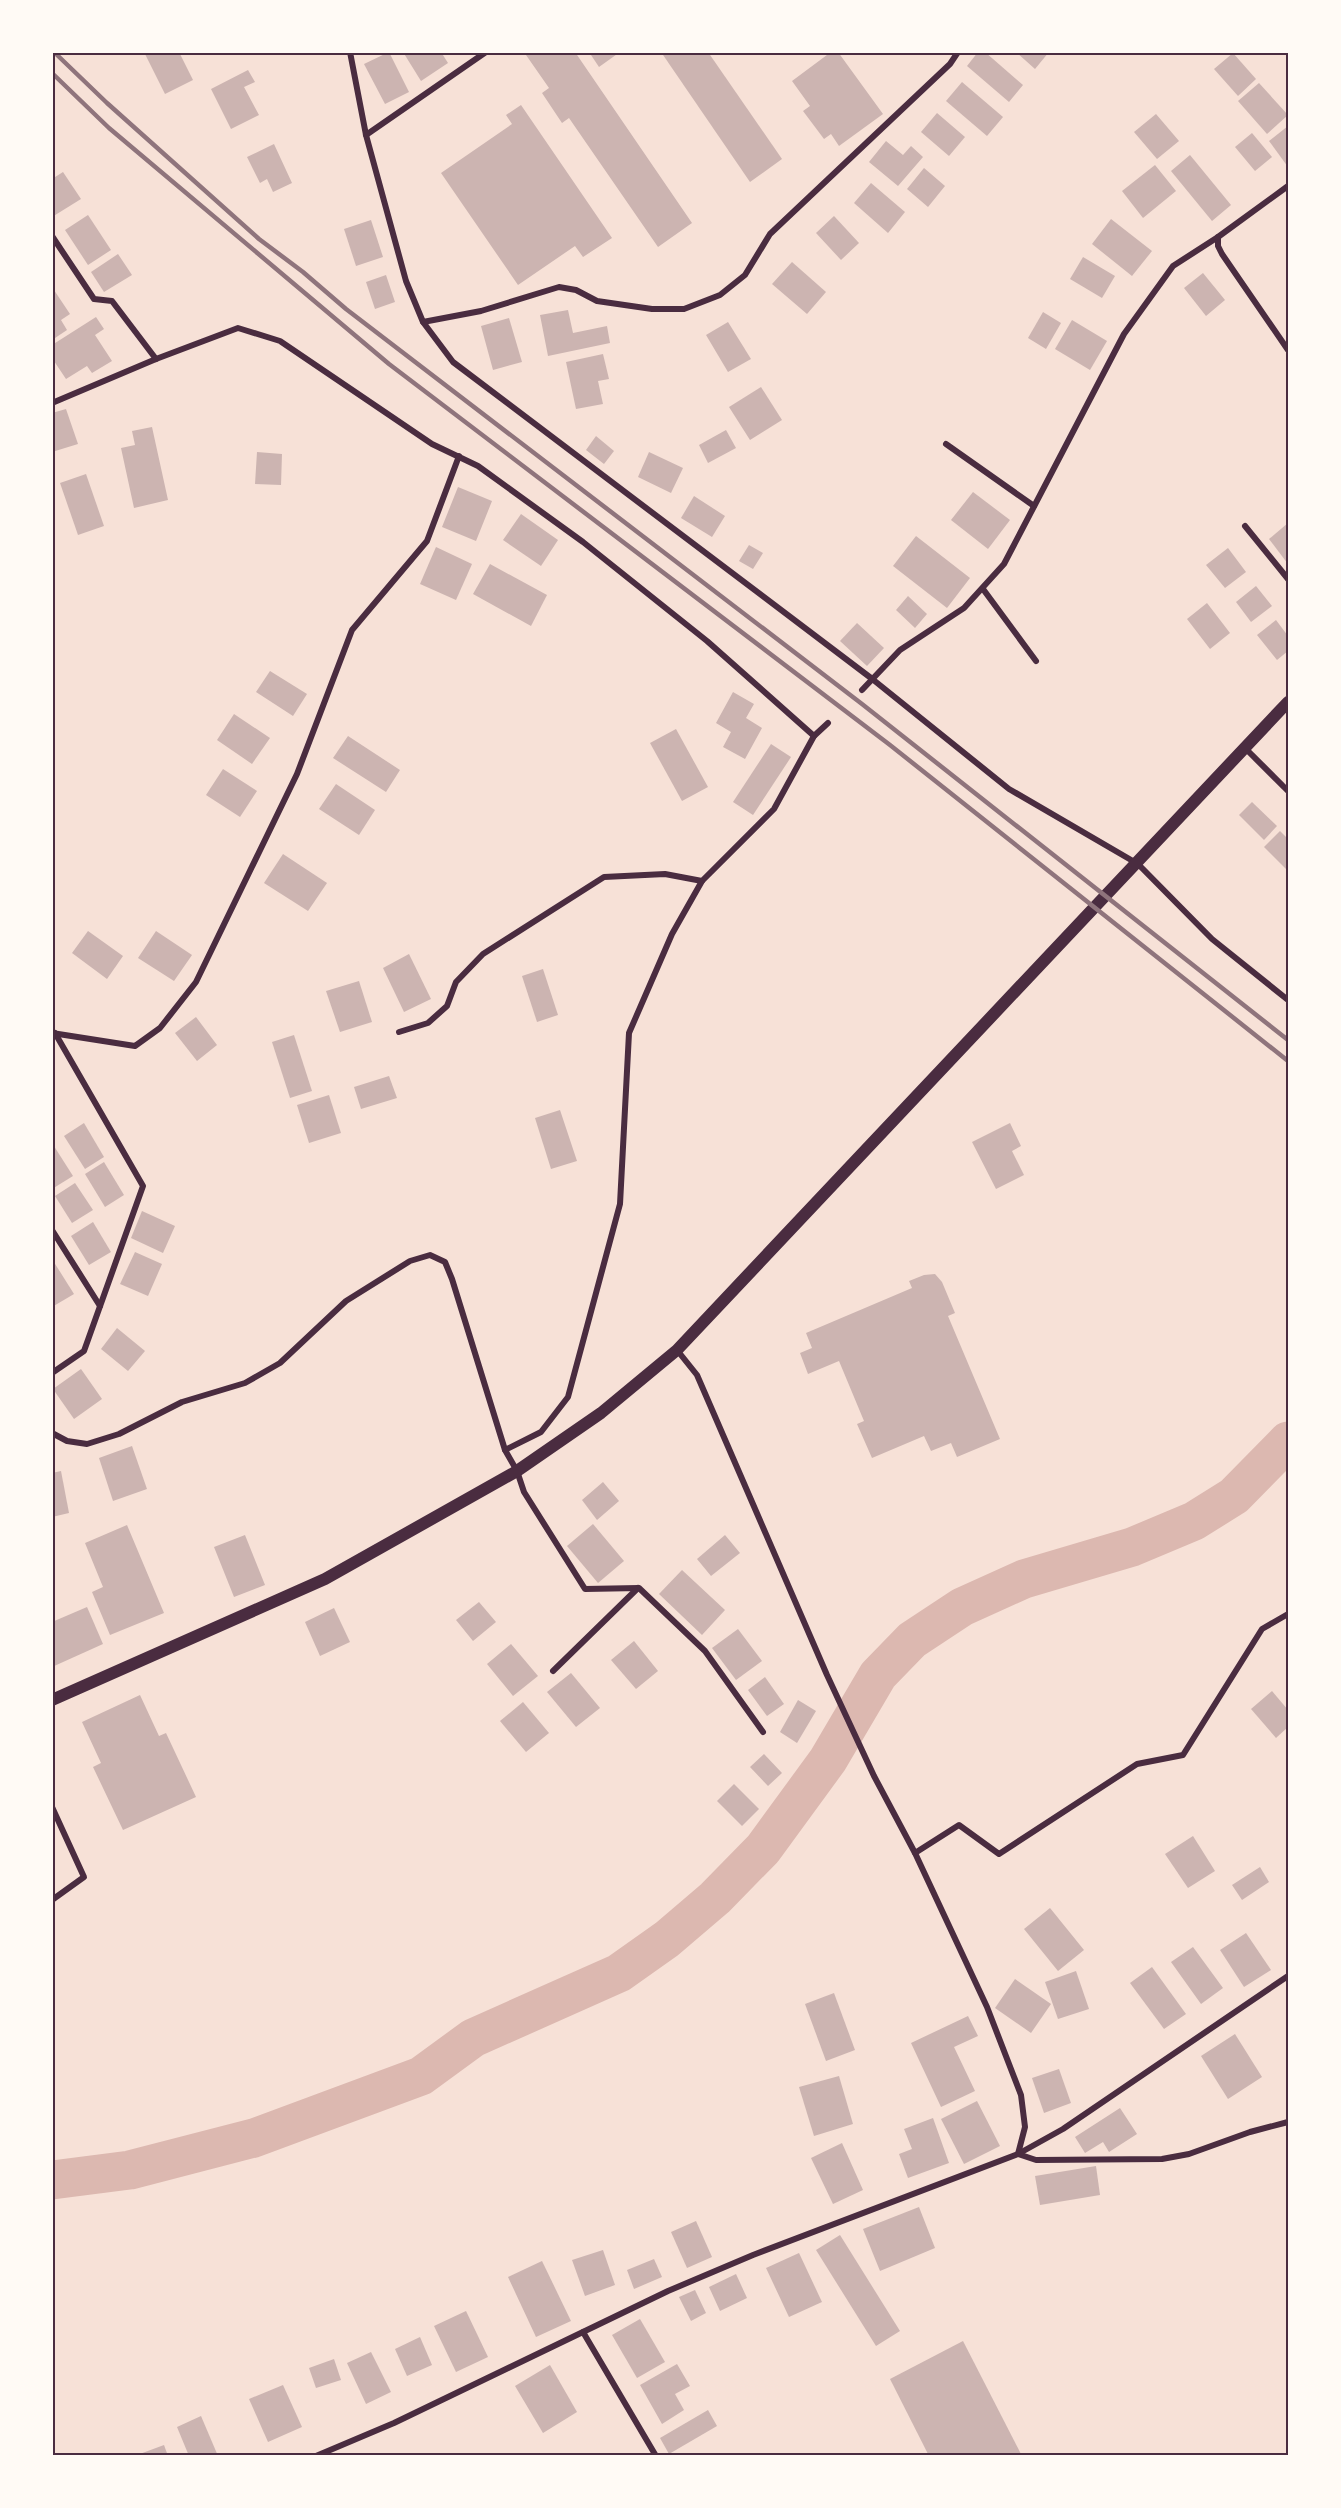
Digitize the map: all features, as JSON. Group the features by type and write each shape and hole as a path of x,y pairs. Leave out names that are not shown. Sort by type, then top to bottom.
{"main road":[{"path":"52,1700 325,1579 517,1472 601,1413 677,1350 1138,864 1288,702"}],"street":[{"path":"350,52 366,135 406,281 423,322 453,362 871,678 1009,789 1138,864 1212,939 1288,1000"},
{"path":"366,135 486,52"},
{"path":"423,322 481,311 560,287 576,290 597,302 652,309 684,309 720,295 745,275 770,234 950,64 958,52"},
{"path":"862,690 900,650 964,608 1004,564 1124,334 1173,266 1218,237 1288,186"},
{"path":"52,236 94,299 112,301 156,359"},
{"path":"1218,237 1218,246 1222,254 1288,350"},
{"path":"52,403 156,359 238,328 280,341 432,444 478,466 583,542 707,641 814,736"},
{"path":"946,444 1034,506"},
{"path":"54,1033 135,1047 160,1028 196,982 297,774 352,630 427,541 459,456"},
{"path":"1245,525 1288,579"},
{"path":"983,589 1036,661"},
{"path":"505,1450 541,1432 568,1397 620,1204 629,1033 672,934 702,881 774,809 814,736 828,723"},
{"path":"1246,749 1288,791"},
{"path":"399,1032 428,1023 447,1006 456,982 483,954 604,877 665,874 702,881"},
{"path":"52,1373 84,1351 143,1186 54,1033"},
{"path":"52,1230 100,1306"},
{"path":"52,1433 67,1441 87,1444 119,1434 156,1413 182,1402 244,1383 280,1363 346,1301 410,1261 430,1255 445,1263 452,1279 505,1450 517,1472 524,1492 585,1589 639,1588 705,1651 763,1732"},
{"path":"677,1350 697,1375 827,1675 874,1776 915,1853 987,2007 1021,2095 1025,2127 1018,2154"},
{"path":"553,1671 639,1588"},
{"path":"915,1853 959,1826 999,1854 1137,1764 1183,1755 1262,1629 1288,1614"},
{"path":"52,1807 84,1876 52,1900"},
{"path":"316,2456 394,2423 668,2290 753,2255 1018,2154 1064,2129 1288,1976"},
{"path":"1018,2154 1036,2160 1162,2159 1189,2154 1250,2132 1288,2122"},
{"path":"583,2332 656,2456"}],"building":[{"path":"144,52 179,52 193,80 165,94"},
{"path":"389,52 409,92 385,104 364,64"},
{"path":"403,52 441,52 448,63 421,81"},
{"path":"530,52 575,52 692,223 658,247 569,118 562,123 542,93 549,88 526,55"},
{"path":"589,52 620,52 599,67"},
{"path":"661,52 708,52 782,159 750,182"},
{"path":"831,52 838,52 883,114 839,146 831,134 824,139 803,111 810,106 792,81"},
{"path":"978,52 985,52 1023,85 1009,102 967,66"},
{"path":"1016,52 1049,52 1035,69"},
{"path":"1233,53 1256,79 1238,96 1214,69"},
{"path":"248,70 255,82 244,87 259,115 231,129 211,89"},
{"path":"962,82 1003,117 987,136 946,101"},
{"path":"1259,83 1288,115 1267,134 1238,101"},
{"path":"521,105 612,238 583,257 575,246 518,285 441,173 512,124 506,115"},
{"path":"937,113 965,137 949,156 921,132"},
{"path":"1156,114 1179,141 1157,159 1134,132"},
{"path":"1288,126 1288,167 1269,141"},
{"path":"1252,133 1272,157 1255,171 1235,147"},
{"path":"886,141 903,155 911,146 923,157 898,186 869,162"},
{"path":"274,144 292,183 273,192 267,179 260,183 247,157"},
{"path":"1190,155 1231,205 1212,221 1171,171"},
{"path":"1155,165 1176,191 1143,218 1122,191"},
{"path":"924,168 945,186 928,207 907,189"},
{"path":"63,172 81,199 52,217 52,179"},
{"path":"871,183 905,212 888,233 854,203"},
{"path":"88,215 111,250 88,265 65,230"},
{"path":"834,216 859,243 841,260 816,233"},
{"path":"1111,219 1152,251 1132,276 1092,244"},
{"path":"371,220 383,257 356,266 344,229"},
{"path":"118,254 132,275 104,292 91,272"},
{"path":"1083,257 1115,276 1102,298 1070,279"},
{"path":"792,262 826,292 807,314 772,284"},
{"path":"1203,273 1225,300 1206,316 1184,288"},
{"path":"386,275 395,302 375,309 366,282"},
{"path":"52,287 70,314 61,320 67,330 52,340"},
{"path":"568,310 573,333 607,326 610,343 548,356 540,315"},
{"path":"1043,312 1061,323 1046,349 1028,338"},
{"path":"96,317 104,329 95,335 112,361 92,373 87,366 66,379 52,358 52,345"},
{"path":"509,318 522,362 493,370 481,326"},
{"path":"1072,320 1107,341 1090,370 1055,349"},
{"path":"728,322 751,359 728,372 706,335"},
{"path":"603,354 609,379 598,381 603,404 576,409 566,362"},
{"path":"761,387 782,420 750,440 729,407"},
{"path":"66,409 78,444 52,452 52,413"},
{"path":"152,427 168,500 134,508 121,448 135,445 132,431"},
{"path":"726,430 736,448 708,463 699,445"},
{"path":"596,436 614,451 604,464 586,450"},
{"path":"257,452 282,454 281,485 255,484"},
{"path":"649,452 683,468 671,493 638,477"},
{"path":"86,474 104,526 78,535 60,483"},
{"path":"458,487 492,501 476,541 442,527"},
{"path":"973,492 1010,520 988,549 951,520"},
{"path":"694,496 725,516 712,537 681,518"},
{"path":"521,514 558,540 541,566 503,540"},
{"path":"1288,523 1288,564 1269,539"},
{"path":"916,536 970,578 947,608 893,566"},
{"path":"749,545 763,553 753,569 739,561"},
{"path":"436,547 472,564 456,600 420,584"},
{"path":"1228,548 1246,572 1225,588 1206,565"},
{"path":"490,564 547,595 531,626 473,594"},
{"path":"1256,586 1272,606 1251,622 1236,602"},
{"path":"908,596 927,614 915,628 896,610"},
{"path":"1207,603 1230,633 1210,649 1187,619"},
{"path":"1276,620 1288,636 1288,651 1277,660 1257,635"},
{"path":"857,623 884,648 867,666 840,641"},
{"path":"270,671 307,694 293,716 256,692"},
{"path":"733,692 754,704 746,718 762,728 745,759 723,747 731,732 716,723"},
{"path":"234,714 270,738 252,764 217,740"},
{"path":"676,729 708,787 682,801 650,743"},
{"path":"348,736 400,770 386,792 333,758"},
{"path":"771,744 791,757 753,815 733,802"},
{"path":"223,769 257,791 240,817 206,795"},
{"path":"336,784 375,810 359,835 319,809"},
{"path":"1252,802 1277,826 1264,840 1239,815"},
{"path":"1280,831 1288,839 1288,871 1264,847"},
{"path":"283,854 327,883 308,911 264,883"},
{"path":"88,931 123,956 107,979 72,953"},
{"path":"156,931 192,955 174,981 138,958"},
{"path":"409,954 431,999 404,1012 383,968"},
{"path":"543,969 558,1015 537,1022 522,976"},
{"path":"359,981 372,1022 340,1032 326,991"},
{"path":"196,1017 217,1045 197,1061 175,1033"},
{"path":"294,1035 312,1091 290,1098 272,1042"},
{"path":"389,1076 397,1098 361,1109 354,1087"},
{"path":"329,1095 341,1133 309,1143 297,1105"},
{"path":"560,1110 577,1161 551,1169 535,1118"},
{"path":"84,1123 104,1157 85,1169 64,1136"},
{"path":"1010,1123 1021,1146 1012,1151 1024,1175 996,1189 972,1142"},
{"path":"52,1143 73,1176 52,1189"},
{"path":"104,1162 124,1195 105,1207 85,1174"},
{"path":"75,1183 93,1210 72,1223 55,1196"},
{"path":"142,1211 175,1226 163,1253 131,1238"},
{"path":"93,1222 111,1252 89,1265 71,1236"},
{"path":"135,1252 162,1264 148,1296 120,1284"},
{"path":"52,1259 74,1294 52,1307"},
{"path":"935,1274 942,1282 955,1313 948,1316 1000,1439 957,1457 951,1443 931,1451 924,1436 872,1458 857,1424 864,1421 839,1361 808,1374 800,1353 812,1348 806,1333 912,1288 909,1281 924,1275"},
{"path":"117,1328 145,1351 128,1371 101,1349"},
{"path":"81,1369 102,1399 74,1419 53,1389"},
{"path":"132,1446 147,1489 113,1501 99,1458"},
{"path":"61,1471 69,1513 52,1517 52,1473"},
{"path":"603,1482 619,1501 597,1520 582,1500"},
{"path":"593,1524 624,1561 598,1583 567,1546"},
{"path":"127,1525 164,1613 110,1635 92,1592 103,1587 85,1543"},
{"path":"245,1535 265,1585 234,1597 214,1547"},
{"path":"725,1535 740,1553 711,1576 697,1559"},
{"path":"682,1570 725,1610 702,1635 659,1594"},
{"path":"479,1602 496,1622 473,1641 456,1620"},
{"path":"87,1607 103,1644 52,1667 52,1622"},
{"path":"334,1608 350,1642 320,1656 305,1622"},
{"path":"738,1629 762,1661 736,1680 712,1648"},
{"path":"634,1641 658,1671 636,1689 611,1660"},
{"path":"511,1644 538,1676 513,1696 487,1664"},
{"path":"571,1673 600,1708 576,1727 547,1692"},
{"path":"765,1677 784,1704 767,1716 748,1690"},
{"path":"1272,1691 1288,1710 1288,1727 1276,1738 1251,1709"},
{"path":"140,1695 159,1736 166,1733 196,1797 123,1830 93,1767 101,1763 82,1722"},
{"path":"798,1700 816,1711 797,1743 780,1732"},
{"path":"523,1702 549,1733 526,1752 500,1721"},
{"path":"764,1754 782,1773 768,1786 750,1767"},
{"path":"734,1784 759,1809 742,1826 717,1801"},
{"path":"1193,1836 1215,1871 1188,1888 1165,1854"},
{"path":"1260,1867 1269,1882 1242,1900 1232,1885"},
{"path":"1050,1908 1084,1950 1058,1971 1024,1929"},
{"path":"1246,1933 1271,1970 1244,1987 1220,1950"},
{"path":"1193,1947 1223,1988 1201,2004 1171,1962"},
{"path":"1152,1967 1186,2014 1164,2029 1130,1983"},
{"path":"1076,1971 1089,2009 1058,2019 1045,1982"},
{"path":"1015,1979 1051,2004 1031,2033 995,2008"},
{"path":"834,1993 855,2050 826,2061 805,2004"},
{"path":"968,2016 978,2036 954,2047 975,2091 941,2107 911,2043"},
{"path":"1235,2034 1262,2077 1228,2099 1201,2056"},
{"path":"1059,2069 1071,2103 1044,2113 1032,2078"},
{"path":"839,2076 853,2124 814,2136 799,2087"},
{"path":"977,2101 1000,2146 964,2164 941,2119"},
{"path":"1120,2108 1137,2134 1109,2152 1103,2142 1085,2153 1075,2137"},
{"path":"933,2118 949,2163 908,2178 899,2154 912,2149 904,2129"},
{"path":"842,2143 863,2190 833,2204 811,2158"},
{"path":"1096,2166 1100,2195 1040,2205 1035,2176"},
{"path":"919,2207 935,2248 880,2271 863,2229"},
{"path":"696,2221 712,2257 687,2268 671,2232"},
{"path":"840,2235 900,2331 876,2346 816,2250"},
{"path":"603,2250 615,2285 585,2296 572,2260"},
{"path":"799,2253 822,2302 789,2317 766,2268"},
{"path":"654,2259 662,2277 634,2289 627,2270"},
{"path":"542,2261 571,2321 536,2337 508,2277"},
{"path":"736,2274 747,2298 720,2311 709,2287"},
{"path":"695,2290 706,2313 691,2321 679,2297"},
{"path":"466,2311 488,2357 456,2372 434,2326"},
{"path":"640,2319 665,2362 637,2378 612,2335"},
{"path":"420,2337 432,2365 407,2376 395,2349"},
{"path":"963,2341 1022,2456 929,2456 890,2379"},
{"path":"371,2352 391,2392 366,2404 347,2363"},
{"path":"334,2359 341,2380 316,2388 309,2368"},
{"path":"677,2364 690,2386 675,2394 684,2410 662,2424 640,2385"},
{"path":"550,2365 577,2412 543,2433 515,2386"},
{"path":"283,2385 302,2427 268,2442 249,2399"},
{"path":"708,2410 717,2426 669,2454 660,2438"},
{"path":"201,2416 218,2456 189,2456 177,2427"},
{"path":"164,2445 168,2456 137,2456 137,2455"}],"waterway":[{"path":"52,2180 130,2170 254,2138 421,2076 473,2038 619,1973 667,1939 715,1898 763,1849 828,1760 878,1675 912,1640 962,1607 1024,1579 1132,1547 1194,1521 1234,1496 1288,1441"}],"railway":[{"path":"54,52 107,103 259,239 303,272 346,309 862,704 1288,1040"},
{"path":"52,73 109,128 389,364 890,745 1288,1061"}]}
